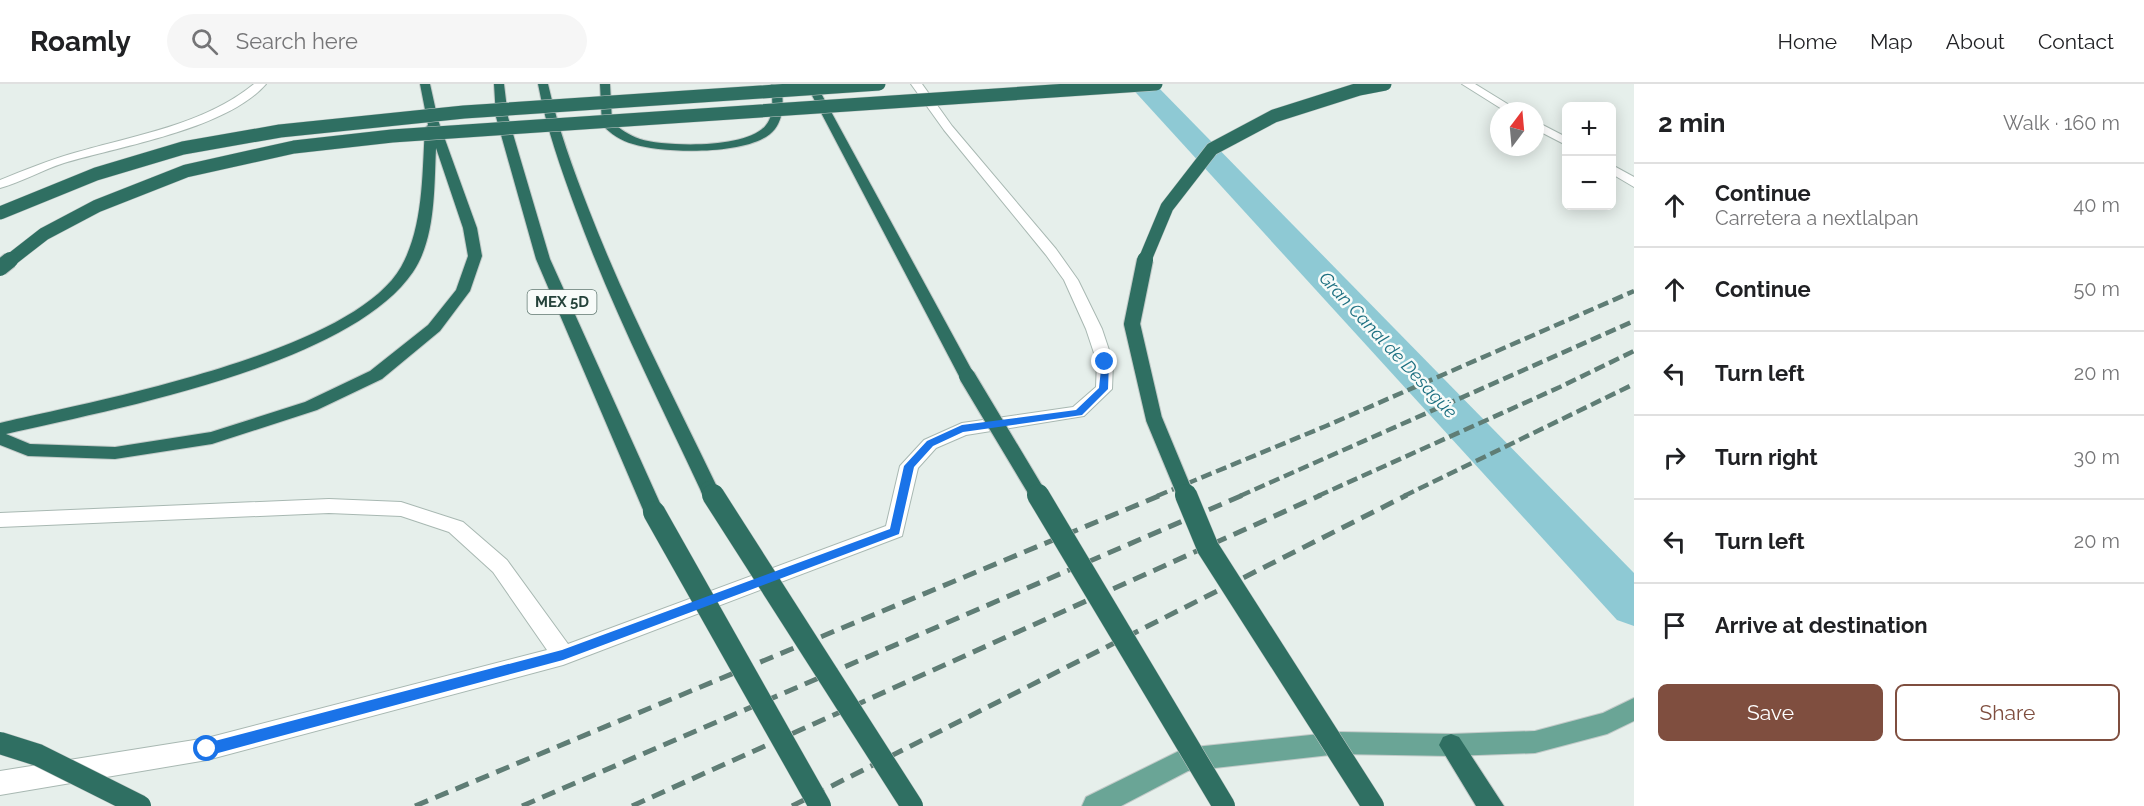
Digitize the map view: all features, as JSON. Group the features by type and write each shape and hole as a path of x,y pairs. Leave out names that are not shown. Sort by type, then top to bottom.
{"highway":[{"path":"0,438 28,450 115,453 212,438 312,406 376,375 434,328 463,291 475,256 470,228 432,120 425,84"},
{"name":"MEX 5D","path":"499,84 502,117 543,260 654,512 820,806"},
{"name":"MEX 5D","path":"543,84 547,105 569,174 596,249 709,489 912,806"},
{"path":"605,84 606,123 617,134 646,145 680,148 730,144 749,140 769,130 779,111 776,84"},
{"path":"811,84 967,376 1224,806"},
{"path":"0,213 96,174 183,148 280,131 464,112 879,84"},
{"path":"0,268 44,234 97,206 186,171 294,147 392,136 1156,84"},
{"path":"1373,806 1306,705 1208,548 1154,419 1132,324 1146,254 1162,216 1212,149 1274,116 1359,89 1384,84"},
{"path":"0,429 238,369 323,334 382,298 406,271 420,240 432,120"},
{"path":"0,743 38,755 140,806"},
{"path":"1451,745 1491,806"}],"main road":[{"path":"1095,806 1185,760 1339,743 1451,745 1535,741 1607,723 1634,709"}],"street":[{"path":"0,184 55,162 183,125 225,109 250,96 261,84"},
{"path":"0,783 207,749 563,655 895,531 909,466 930,444 962,429 1078,412 1104,389 1105,362 1094,329 1071,280 1051,252 948,128 916,84"},
{"path":"1467,84 1498,102"},
{"path":"1544,129 1562,140"},
{"path":"1616,172 1634,183"},
{"path":"0,520 329,506 401,510 456,527 500,566 563,655"}],"waterway":[{"name":"Gran Canal de Desagüe","path":"1141,84 1634,605"}],"railway":[{"path":"1157,496 1326,426 1634,291"},
{"path":"1240,496 1634,321"},
{"path":"1318,496 1560,387 1634,351"},
{"path":"1404,496 1634,384"},
{"path":"415,806 1161,495"},
{"path":"522,806 1243,495"},
{"path":"632,806 1321,495"},
{"path":"792,806 1407,495"}],"route":[{"path":"207,749 563,655 895,531 909,466 930,444 962,429 1078,412 1104,389 1105,362"}]}
